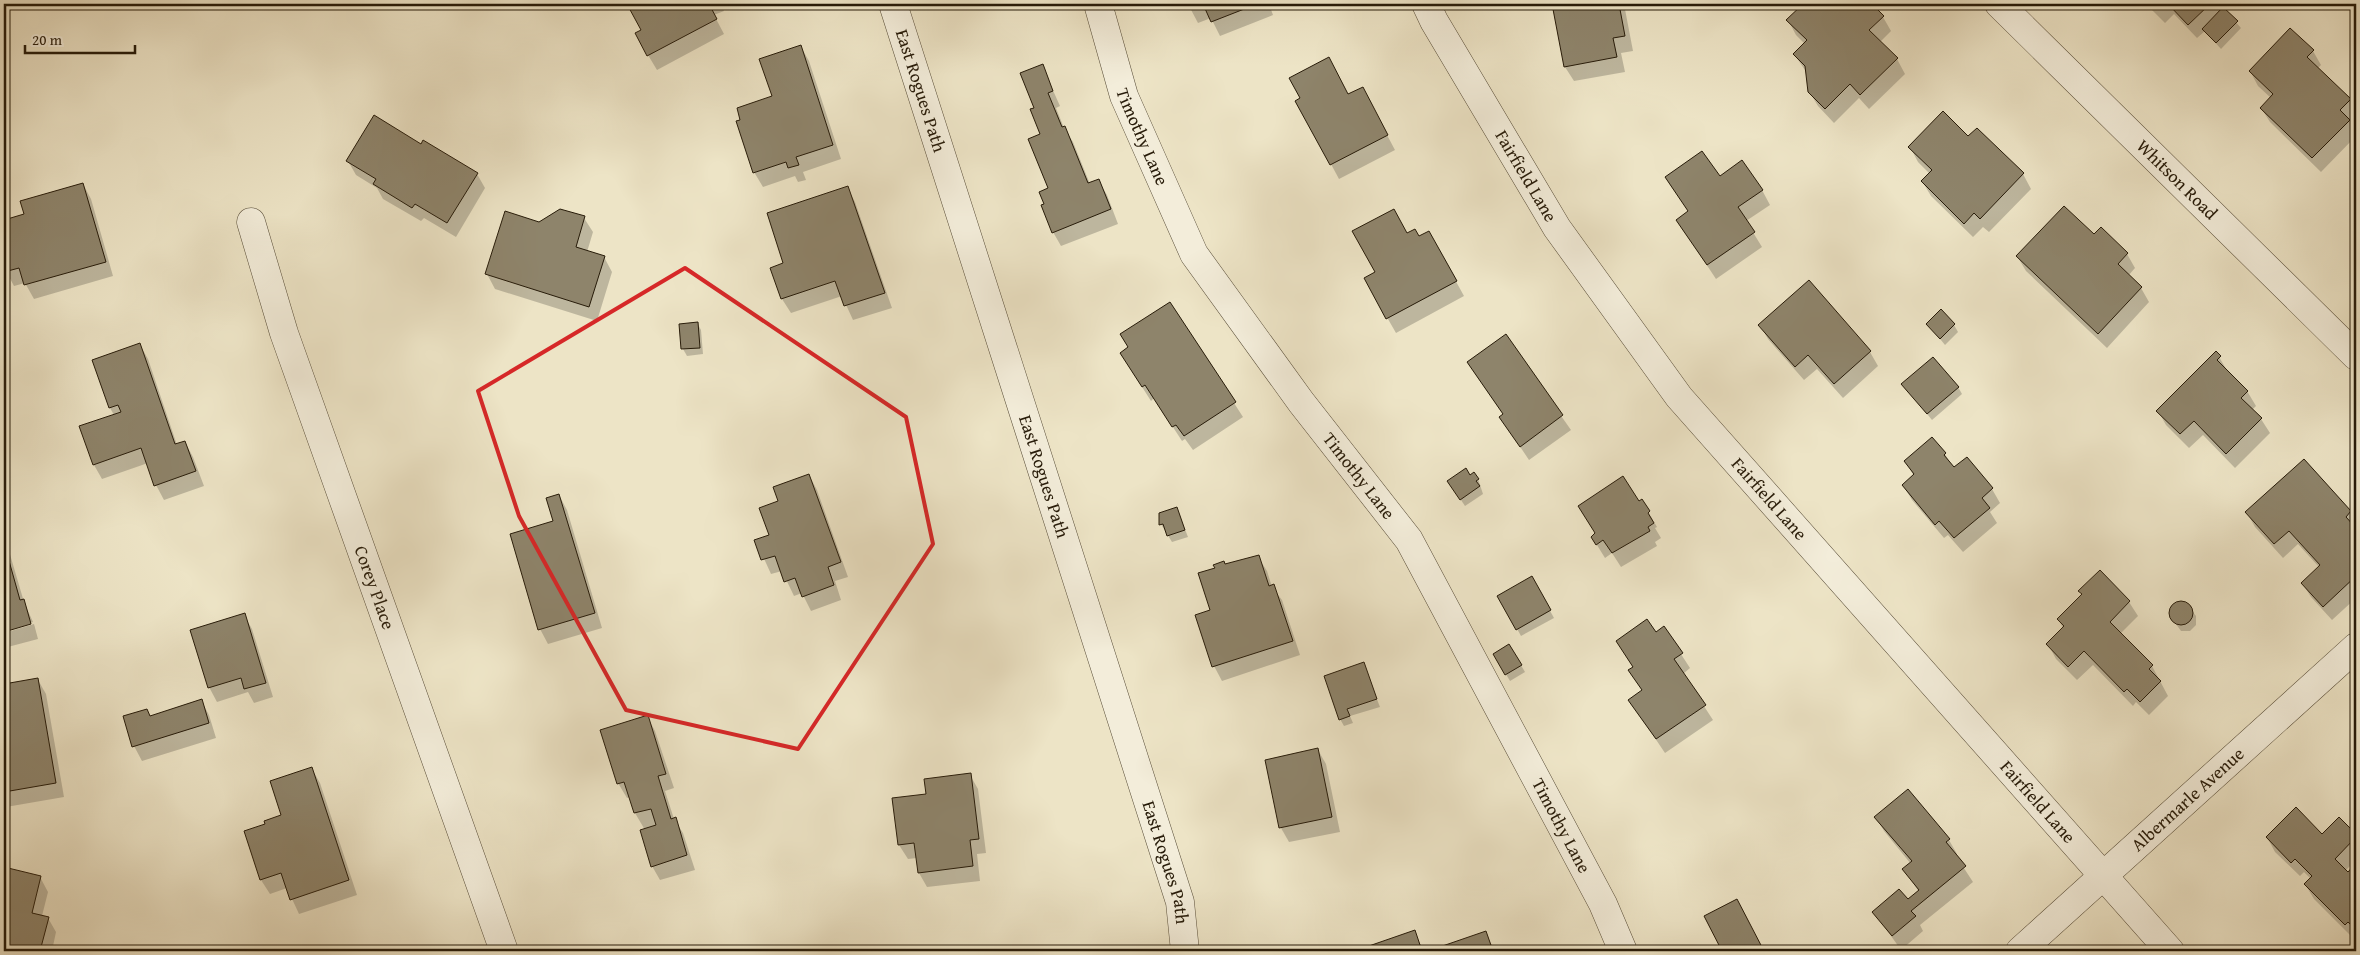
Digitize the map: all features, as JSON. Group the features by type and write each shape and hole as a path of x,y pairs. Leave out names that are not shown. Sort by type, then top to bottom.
{"street":[{"name":"East Rogues Path","path":"893,4 1180,902 1185,951"},
{"name":"Timothy Lane","path":"1098,4 1124,96 1194,254 1302,402 1410,540 1603,904 1623,951"},
{"name":"Fairfield Lane","path":"1426,4 1434,21 1557,228 1679,397 2170,951"},
{"name":"Whitson Road","path":"1999,4 2356,356"},
{"name":"Corey Place","path":"251,222 284,333 504,951"},
{"name":"Albermarle Avenue","path":"2020,951 2356,647"}],"highlighted area":[{"path":"685,268 906,417 933,544 798,749 626,710 519,516 478,391"}],"building":[{"path":"632,4 709,4 717,19 647,56 635,33 641,30 628,6"},
{"path":"1203,4 1257,4 1211,22"},
{"path":"1552,4 1619,4 1625,36 1613,38 1617,57 1564,67"},
{"path":"1803,4 1872,4 1884,16 1869,30 1898,58 1860,95 1850,84 1825,109 1808,92 1805,66 1793,54 1807,40 1786,20"},
{"path":"2168,4 2210,4 2188,25"},
{"path":"2223,7 2238,21 2216,43 2202,29"},
{"path":"2290,28 2314,50 2307,57 2351,99 2340,110 2350,120 2312,158 2260,108 2273,94 2249,71"},
{"path":"801,45 833,145 796,157 799,165 788,168 786,162 753,173 736,121 740,120 737,108 772,96 759,59"},
{"path":"1329,57 1348,94 1363,87 1388,135 1330,165 1295,101 1300,98 1289,78"},
{"path":"1043,64 1053,91 1048,93 1062,127 1065,126 1088,183 1099,179 1111,209 1052,233 1041,205 1044,204 1039,192 1048,188 1028,139 1040,134 1030,109 1034,108 1020,73"},
{"path":"1943,111 1968,136 1977,128 2024,173 1980,219 1974,213 1964,224 1921,181 1932,170 1908,147"},
{"path":"374,115 421,144 423,140 478,173 447,223 415,204 412,208 373,184 376,179 346,161"},
{"path":"1702,151 1720,176 1742,160 1763,190 1738,207 1755,232 1707,265 1676,220 1688,211 1665,177"},
{"path":"83,183 106,262 24,285 19,268 4,272 4,220 24,214 20,201"},
{"path":"848,186 885,293 844,306 835,281 781,299 770,268 783,263 767,213"},
{"path":"2064,206 2094,234 2101,227 2128,253 2118,264 2142,287 2098,334 2016,256"},
{"path":"560,209 585,216 576,247 605,256 589,307 485,274 505,211 539,222"},
{"path":"1394,209 1407,233 1415,229 1419,236 1429,231 1457,281 1386,319 1364,278 1375,272 1352,231"},
{"path":"1809,280 1871,351 1834,384 1808,355 1795,367 1758,325"},
{"path":"1170,302 1236,402 1184,436 1176,425 1172,427 1145,385 1142,387 1120,353 1128,347 1120,334"},
{"path":"1941,309 1955,324 1940,339 1926,324"},
{"path":"698,322 700,348 681,349 679,324"},
{"path":"1506,334 1563,415 1520,447 1499,417 1503,414 1467,362"},
{"path":"140,343 175,444 185,441 196,471 154,486 141,448 93,465 79,426 121,412 118,405 109,408 92,360"},
{"path":"2216,351 2221,356 2217,360 2248,391 2241,398 2262,418 2226,454 2194,421 2180,434 2156,411"},
{"path":"1933,357 1959,387 1927,414 1901,384"},
{"path":"1932,437 1946,453 1944,455 1954,467 1967,457 1993,488 1982,498 1990,508 1954,538 1939,521 1935,525 1902,485 1914,474 1904,461"},
{"path":"2304,459 2351,511 2346,517 2356,528 2354,535 2356,537 2356,576 2323,607 2301,583 2320,565 2289,531 2274,544 2245,512"},
{"path":"1466,468 1470,475 1474,472 1479,479 1476,481 1480,486 1460,500 1447,481"},
{"path":"809,474 841,562 828,567 834,585 802,597 795,578 784,582 775,556 761,560 754,540 769,535 759,508 778,501 773,487"},
{"path":"1623,476 1639,501 1642,499 1650,511 1648,513 1654,523 1648,527 1650,531 1612,553 1603,540 1596,545 1591,537 1595,533 1578,506"},
{"path":"559,494 595,613 538,630 510,534 553,521 546,498"},
{"path":"1177,507 1185,530 1167,536 1163,524 1159,525 1159,513"},
{"path":"4,543 20,600 24,599 31,624 4,632"},
{"path":"1259,555 1269,586 1274,584 1293,641 1212,667 1195,615 1210,610 1198,573 1215,568 1213,565 1224,561 1225,564"},
{"path":"2100,570 2130,601 2110,622 2153,665 2149,669 2161,681 2140,702 2127,689 2124,692 2084,651 2068,667 2046,644 2064,626 2057,619 2082,594 2078,591"},
{"path":"1532,576 1551,610 1516,630 1497,596"},
{"path":"2181,601 2189,605 2193,613 2189,621 2181,625 2173,621 2169,613 2173,605"},
{"path":"245,613 266,683 244,689 241,678 208,688 190,630"},
{"path":"1647,619 1656,632 1664,626 1683,653 1674,659 1706,705 1656,739 1628,700 1642,690 1628,670 1633,667 1616,641"},
{"path":"1509,644 1522,665 1505,675 1493,654"},
{"path":"1364,662 1377,699 1347,709 1350,716 1339,720 1324,676"},
{"path":"38,678 56,783 4,792 4,684"},
{"path":"202,699 209,723 132,747 123,716 147,709 150,716"},
{"path":"648,715 666,774 658,776 671,819 676,817 687,855 651,867 640,830 656,825 651,809 634,813 624,782 617,784 600,730"},
{"path":"1318,748 1332,817 1279,828 1265,760"},
{"path":"312,767 349,880 290,900 281,873 260,880 244,831 265,824 264,821 281,815 270,781"},
{"path":"971,773 979,839 970,840 973,866 918,873 914,843 898,845 892,798 926,794 924,779"},
{"path":"1908,789 1950,839 1946,842 1966,866 1911,911 1916,916 1892,936 1872,912 1899,889 1908,899 1919,890 1902,869 1912,861 1874,817"},
{"path":"2296,807 2322,834 2339,817 2356,834 2356,837 2335,859 2348,872 2356,863 2356,930 2348,922 2345,925 2304,884 2312,876 2295,859 2291,863 2266,837"},
{"path":"4,867 41,876 32,913 49,917 40,951 4,951"},
{"path":"1737,899 1764,951 1722,951 1704,916"},
{"path":"1415,930 1422,951 1368,951 1366,947"},
{"path":"1486,931 1493,951 1428,951"}]}
